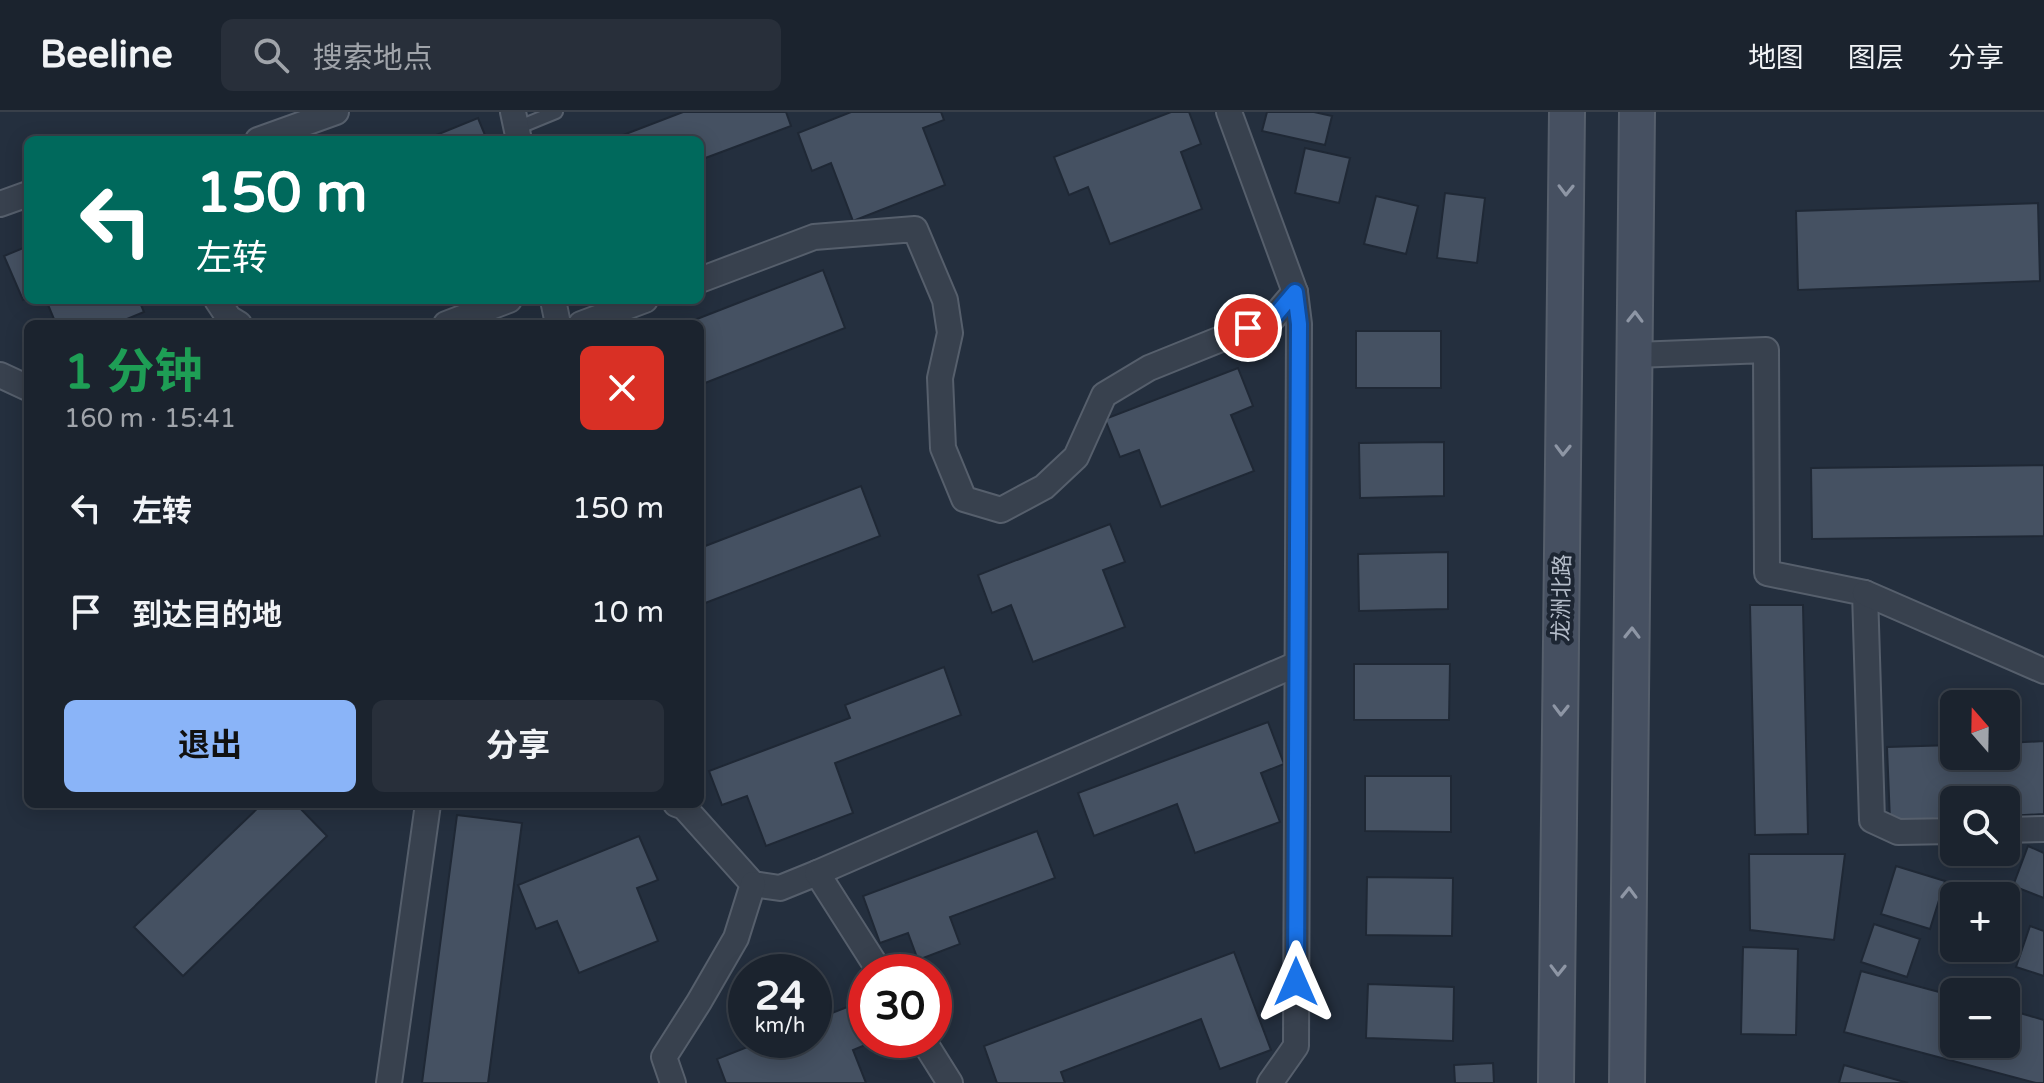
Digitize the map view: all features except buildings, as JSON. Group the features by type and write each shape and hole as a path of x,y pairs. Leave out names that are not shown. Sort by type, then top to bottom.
{"main road":[{"name":"龙洲北路","path":"1556,1083 1567,112"},
{"path":"1627,1083 1637,112"}],"street":[{"path":"269,136 336,112"},
{"path":"1229,112 1295,292 1299,324 1296,1046 1270,1083"},
{"path":"0,204 24,195"},
{"path":"704,278 814,237 915,229 945,300 950,333 940,378 943,448 964,499 1001,510 1044,487 1076,457 1104,395 1149,368 1273,318 1295,292"},
{"path":"220,304 232,320"},
{"path":"456,320 498,304"},
{"path":"592,320 634,304"},
{"path":"1635,355 1766,350 1767,573 1865,593 2044,671"},
{"path":"0,375 24,386"},
{"path":"1865,593 1872,820 1898,832 1940,831"},
{"path":"685,808 753,884 780,888 1297,664"},
{"path":"389,1083 427,808"},
{"path":"2020,830 2044,829"},
{"path":"817,873 869,954"},
{"path":"673,1083 664,1057 736,938 753,884"},
{"path":"934,1058 950,1083"}],"lane":[{"path":"516,127 556,112"}],"route":[{"path":"1248,328 1273,318 1295,292 1299,324 1296,982"}]}
